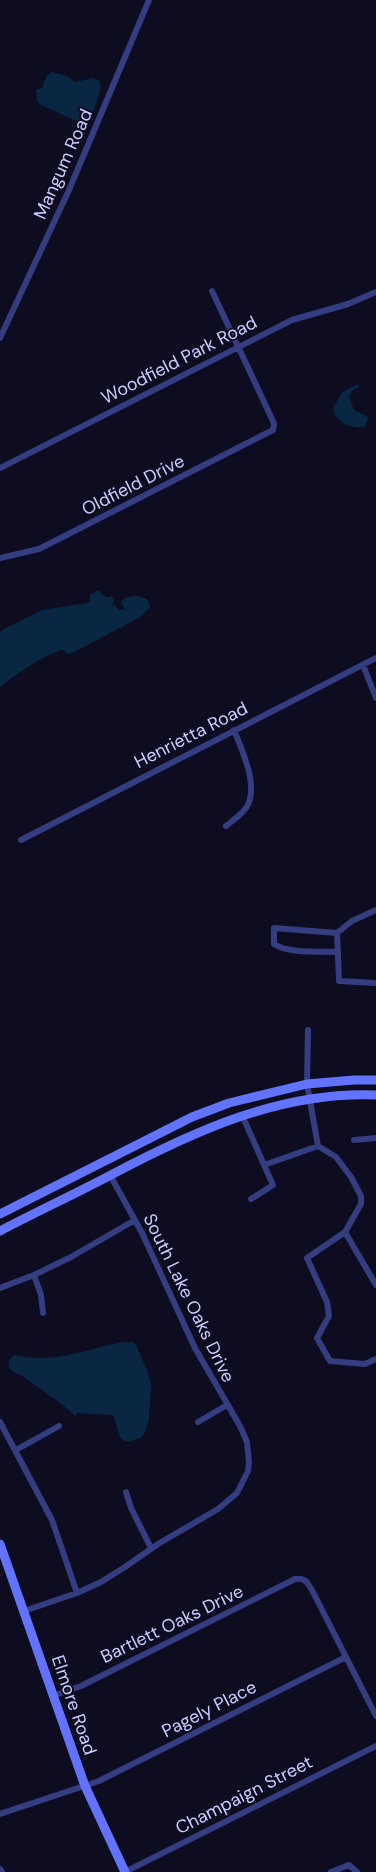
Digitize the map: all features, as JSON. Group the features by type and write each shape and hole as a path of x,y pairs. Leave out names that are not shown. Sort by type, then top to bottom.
{"main road":[{"path":"376,1080 354,1080 308,1092 199,1131 151,1153 4,1228 1,1214 192,1117 229,1103 308,1092 376,1095"},
{"path":"192,1117 199,1131"},
{"name":"Elmore Road","path":"0,1544 85,1786 125,1872"}],"street":[{"name":"Mangum Road","path":"0,338 69,190 149,0"},
{"path":"212,291 238,346"},
{"name":"Woodfield Park Road","path":"0,468 297,317 348,304 376,292"},
{"name":"Oldfield Drive","path":"0,558 39,549 265,435 274,427 238,346"},
{"name":"Henrietta Road","path":"21,840 376,658"},
{"path":"363,665 376,698"},
{"path":"226,826 245,810 251,796 251,784 245,757 234,730"},
{"path":"338,952 288,950 278,947 274,944 274,928 337,933 352,921 376,910"},
{"path":"337,933 339,981 376,983"},
{"path":"308,1030 308,1092 318,1146 336,1157 351,1177 361,1196 361,1204 345,1232 308,1258 327,1302 329,1316 317,1338 330,1362 366,1364 376,1359"},
{"path":"242,1115 273,1184 250,1199"},
{"path":"354,1140 376,1138"},
{"path":"264,1165 318,1146"},
{"name":"South Lake Oaks Drive","path":"110,1175 135,1220 187,1334 247,1442 249,1462 243,1482 237,1493 229,1501 151,1548"},
{"path":"0,1288 34,1275 94,1245 135,1220"},
{"path":"345,1232 376,1285"},
{"path":"34,1275 41,1295 43,1313"},
{"path":"198,1422 227,1405"},
{"path":"0,1422 52,1520 77,1593"},
{"path":"16,1450 59,1426"},
{"path":"24,1611 77,1593 106,1579 151,1548 131,1508 126,1492"},
{"name":"Bartlett Oaks Drive","path":"54,1696 82,1686 296,1579 306,1581 346,1657"},
{"path":"346,1657 376,1716"},
{"name":"Pagely Place","path":"0,1814 99,1781 346,1657"},
{"name":"Champaign Street","path":"125,1872 376,1746"},
{"path":"331,1872 346,1865 351,1866 357,1872"}],"water":[{"path":"52,72 67,76 75,82 93,78 99,80 101,88 94,110 88,119 78,122 41,105 37,101 36,90 42,88 47,75"},
{"path":"358,384 359,387 352,391 349,397 354,410 367,416 368,419 364,427 344,424 334,413 333,408 342,392"},
{"path":"98,590 107,598 111,596 114,600 112,604 120,610 124,609 121,602 124,599 134,596 148,600 150,608 139,618 74,652 68,654 62,650 47,656 0,687 0,633 2,630 42,610 88,603 90,595"},
{"path":"122,1342 132,1342 136,1345 148,1372 151,1384 149,1420 144,1434 142,1437 129,1442 121,1439 113,1415 77,1413 75,1416 44,1391 10,1369 8,1365 9,1360 14,1355 42,1358 56,1357"}]}
